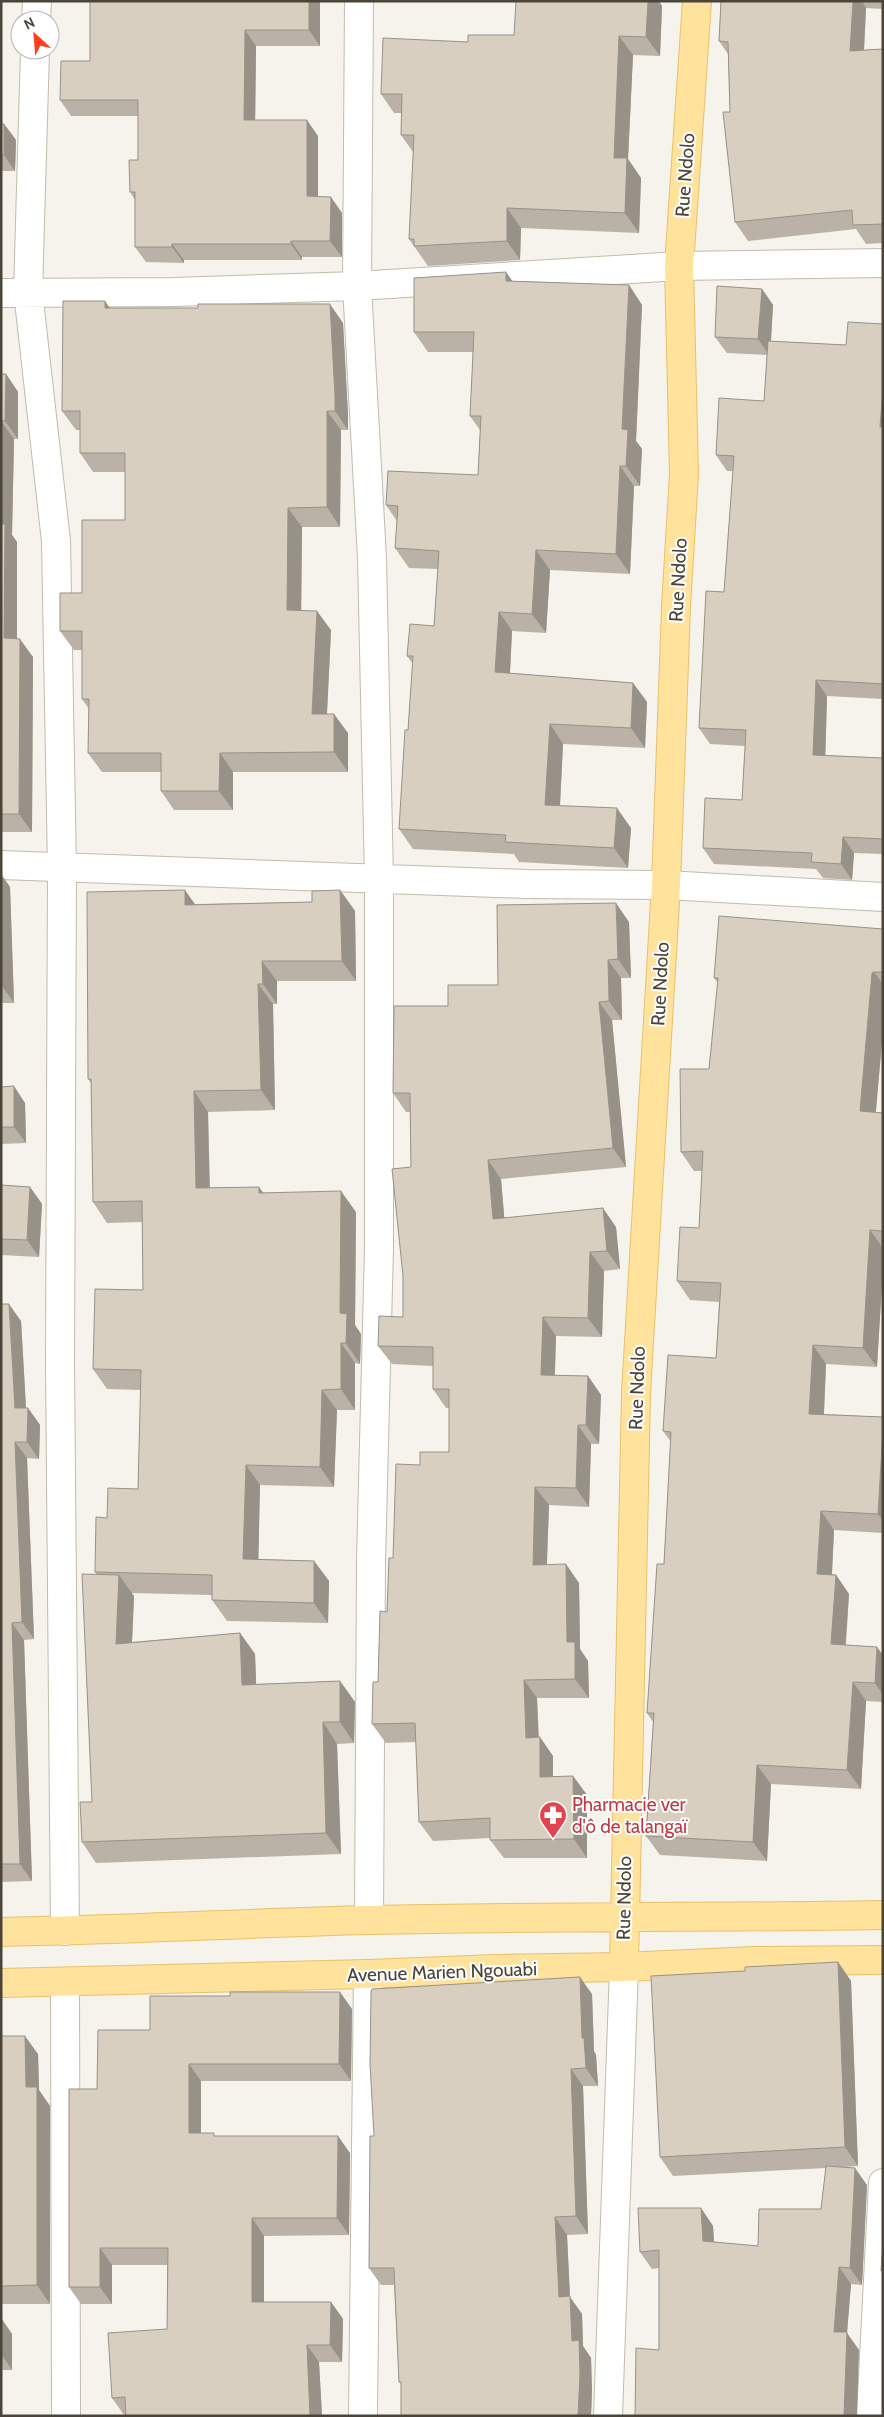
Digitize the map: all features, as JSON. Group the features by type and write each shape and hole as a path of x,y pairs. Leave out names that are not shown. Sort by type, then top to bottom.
{"main road":[{"name":"Rue Ndolo","path":"624,1967 623,1916 636,1393 666,885 676,606 684,474 679,266 697,1"},
{"path":"1,1932 369,1920 623,1916 883,1915"},
{"name":"Avenue Marien Ngouabi","path":"1,1983 624,1967 754,1961 883,1960"}],"street":[{"path":"358,1 357,286 372,558 380,879 379,1247 371,1561 369,1920"},
{"path":"35,60 28,292 56,541 62,868 60,1363 65,1931"},
{"path":"1,293 173,292 357,286 679,266 883,263"},
{"path":"1,865 527,884 666,885 883,897"},
{"path":"608,2416 624,1967"},
{"path":"363,2416 368,1974"},
{"path":"65,1982 66,2416"},
{"path":"871,2416 883,2183"}],"building":[{"path":"90,1 309,1 309,30 245,30 244,120 307,120 307,196 331,197 330,241 291,241 291,244 172,244 172,247 135,247 135,192 130,192 129,160 138,160 138,100 60,100 61,61 90,61"},
{"path":"516,1 648,1 646,37 619,36 614,158 627,158 625,213 507,208 507,241 414,246 414,239 409,239 414,135 401,135 402,94 381,94 383,38 468,42 468,35 514,35"},
{"path":"721,1 853,1 850,51 883,49 883,224 853,225 852,210 735,222 723,112 730,112 728,42 719,41"},
{"path":"1,124 4,124 4,155 1,155"},
{"path":"506,272 506,281 629,285 622,429 628,430 626,466 620,466 616,554 536,550 532,614 499,612 495,672 633,683 631,728 550,724 545,805 617,808 614,848 505,842 506,835 399,829 405,730 408,730 413,656 407,656 410,624 434,626 439,551 395,548 398,506 386,505 388,471 478,475 481,416 470,416 474,332 414,332 414,278"},
{"path":"717,286 762,289 758,339 715,337"},
{"path":"63,301 105,301 105,308 198,308 198,304 330,304 335,411 327,411 327,507 288,508 287,610 317,611 312,714 334,714 334,752 220,753 219,791 161,791 161,753 88,753 89,699 82,699 82,631 60,631 60,593 82,593 82,520 125,520 125,453 80,453 80,411 62,411"},
{"path":"848,322 883,324 883,389 880,427 883,427 883,684 816,680 813,755 883,758 883,839 843,837 841,864 811,862 812,853 703,848 705,798 742,800 746,730 699,728 706,591 724,592 734,456 716,455 719,398 764,401 768,341 846,345"},
{"path":"1,374 6,374 5,421 1,421"},
{"path":"1,524 5,524 4,638 20,639 19,814 1,814"},
{"path":"185,890 185,905 312,902 312,891 340,890 342,961 262,961 263,984 258,984 261,1090 194,1091 196,1188 259,1187 259,1193 341,1191 340,1313 347,1314 346,1343 341,1343 341,1389 322,1390 320,1467 246,1465 243,1559 314,1561 314,1603 212,1600 212,1575 95,1572 96,1517 107,1518 108,1488 138,1489 141,1370 93,1369 95,1289 143,1290 142,1201 93,1202 91,1079 88,1079 87,892"},
{"path":"616,903 618,959 608,960 609,1001 599,1002 613,1148 488,1160 493,1219 603,1208 607,1251 590,1252 588,1318 543,1317 541,1375 588,1376 586,1425 578,1425 576,1488 535,1487 533,1565 566,1564 567,1642 575,1642 575,1679 524,1680 526,1738 540,1737 540,1777 573,1776 574,1839 490,1840 490,1818 419,1822 415,1723 372,1724 373,1682 378,1682 380,1611 387,1612 389,1558 393,1558 396,1464 420,1465 420,1452 449,1452 449,1389 433,1389 433,1347 378,1346 379,1316 403,1317 403,1276 392,1169 411,1167 410,1093 393,1093 394,1006 448,1006 448,985 498,985 497,905"},
{"path":"719,916 883,929 883,972 872,973 860,1111 883,1113 883,1231 870,1230 863,1348 813,1345 809,1414 883,1417 878,1514 821,1511 817,1574 836,1575 831,1644 877,1647 875,1683 853,1682 847,1770 757,1765 753,1842 646,1836 654,1713 647,1713 657,1564 664,1564 671,1432 663,1431 668,1355 716,1358 721,1283 677,1281 680,1227 699,1228 703,1151 681,1152 680,1069 709,1069 718,978 714,978"},
{"path":"1,951 2,986 1,986"},
{"path":"14,1086 14,1127 1,1127 1,1087"},
{"path":"1,1185 30,1187 27,1240 1,1239"},
{"path":"1,1304 9,1304 15,1408 28,1408 27,1442 15,1442 22,1622 12,1623 20,1864 1,1864"},
{"path":"82,1574 119,1575 116,1644 240,1633 242,1685 340,1681 340,1722 323,1722 326,1833 82,1842 80,1802 92,1802"},
{"path":"838,1962 845,2147 660,2157 651,1976 745,1971 745,1967"},
{"path":"580,1977 582,2038 584,2038 586,2068 571,2069 576,2216 555,2217 559,2297 570,2296 572,2341 579,2340 578,2416 401,2416 401,2382 399,2382 394,2268 369,2268 370,2136 374,2136 370,2064 372,1989"},
{"path":"230,1992 340,1992 339,2064 189,2064 189,2133 214,2133 214,2136 338,2136 337,2218 252,2218 252,2302 331,2302 330,2345 307,2345 310,2416 126,2416 125,2397 112,2398 108,2333 167,2329 168,2248 100,2248 100,2287 69,2287 69,2089 97,2089 98,2030 150,2030 150,1996 230,1996"},
{"path":"1,2036 25,2036 26,2087 37,2087 37,2285 1,2286"},
{"path":"826,2166 855,2168 850,2268 839,2267 834,2332 847,2332 844,2416 635,2416 636,2348 659,2350 659,2250 640,2252 638,2208 701,2208 703,2241 758,2246 759,2209 821,2209"},
{"path":"883,2240 883,2271 881,2271"}],"place":[{"name":"Pharmacie ver d'ô de talangaï","path":"553,1839"}]}
